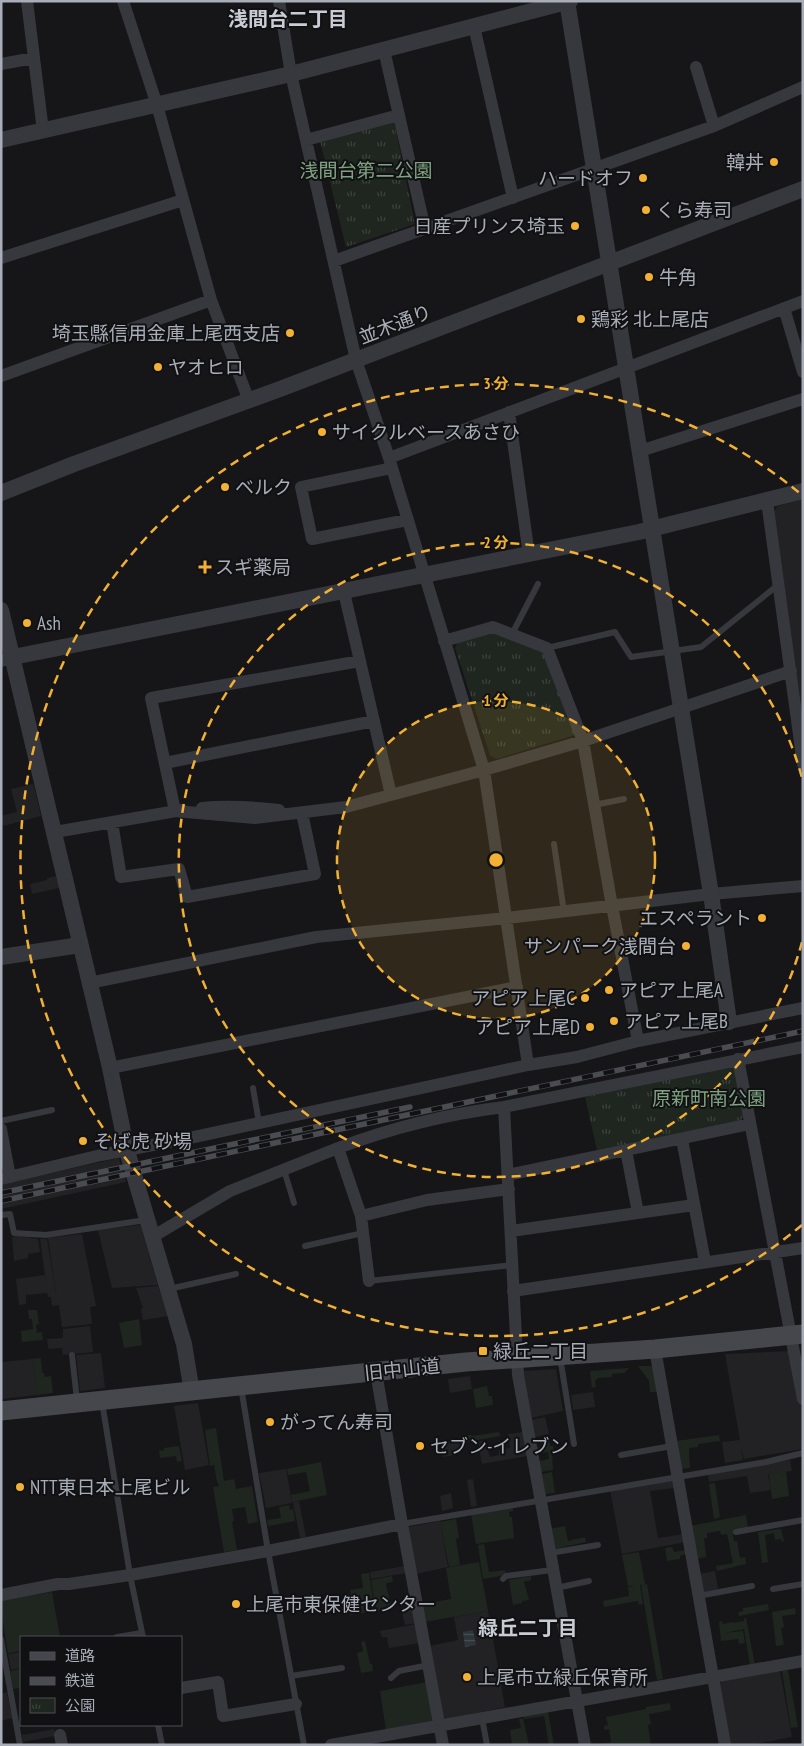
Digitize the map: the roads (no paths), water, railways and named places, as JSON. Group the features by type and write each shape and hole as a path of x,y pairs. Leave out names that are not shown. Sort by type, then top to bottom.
{"main road":[{"name":"旧中山道","path":"1,1411 466,1362 655,1349 797,1335"}],"street":[{"path":"27,1 43,131"},
{"path":"123,1 157,105 211,300 249,401"},
{"path":"279,1 291,74 356,360 390,463 484,770 528,1065"},
{"path":"1,140 291,74 568,1 711,894 729,1022"},
{"path":"474,26 513,198"},
{"path":"384,50 425,229"},
{"path":"1,64 34,58"},
{"path":"696,67 714,126"},
{"path":"334,261 714,126 803,87"},
{"path":"306,140 399,115"},
{"name":"並木通り","path":"1,493 74,464 249,401 803,189"},
{"path":"1,258 183,200"},
{"path":"1,376 211,300"},
{"path":"407,520 312,539 301,487 390,463 509,412 803,301"},
{"path":"784,308 803,372"},
{"path":"640,451 803,398"},
{"path":"509,412 529,555"},
{"path":"7,660 652,530 803,491"},
{"path":"767,501 803,764"},
{"path":"344,592 391,795"},
{"path":"1,610 7,660 55,832 110,1068 127,1151 184,1344 192,1392"},
{"path":"444,640 493,627 547,648 583,741 638,1040"},
{"path":"175,811 151,698 360,661"},
{"path":"55,832 175,811 220,806 250,806 302,813 346,807 583,741 791,671"},
{"path":"165,764 374,721"},
{"path":"112,822 121,877 179,868 187,897 315,874 302,813"},
{"path":"89,984 316,937 564,912 711,894 803,886"},
{"path":"1,957 80,945"},
{"path":"110,1068 517,987"},
{"path":"1,1129 5,1178 101,1155 528,1065 578,1057 638,1040 803,1008"},
{"path":"152,1237 230,1191 363,1139 416,1124 803,1047"},
{"path":"738,1059 775,1252 797,1335 803,1399"},
{"path":"504,1107 516,1359 552,1570 585,1745"},
{"path":"508,1175 750,1124"},
{"path":"682,1139 705,1262"},
{"path":"338,1148 361,1216 370,1281"},
{"path":"626,1150 638,1212"},
{"path":"361,1216 427,1200 509,1189"},
{"path":"511,1231 694,1205"},
{"path":"513,1291 803,1248"},
{"path":"655,1349 725,1745"},
{"path":"376,1372 443,1745"},
{"path":"1,1595 58,1584 130,1575 268,1551 402,1524"},
{"path":"331,1745 376,1741 440,1726 578,1700 803,1662"},
{"path":"182,1688 218,1682 223,1716 296,1704"}],"lane":[{"path":"512,634 538,584"},
{"path":"547,648 615,632 631,657 701,647 779,584"},
{"path":"594,805 624,799"},
{"path":"554,844 564,912"},
{"path":"253,1088 259,1123"},
{"path":"1,1122 52,1110"},
{"path":"284,1170 294,1203"},
{"path":"1,1216 10,1214 14,1233 46,1235 146,1220"},
{"path":"305,1246 364,1233"},
{"path":"370,1281 512,1265"},
{"path":"168,1289 236,1274"},
{"path":"72,1355 78,1404"},
{"path":"560,1356 574,1444"},
{"path":"241,1387 268,1551 304,1745"},
{"path":"102,1401 130,1575 142,1635 130,1636"},
{"path":"621,1455 672,1446"},
{"path":"402,1524 766,1462 803,1454"},
{"path":"736,1532 803,1520"},
{"path":"550,1553 598,1545"},
{"path":"503,1579 506,1576 552,1570"},
{"path":"556,1588 588,1581"},
{"path":"773,1589 803,1584"},
{"path":"698,1596 752,1586"},
{"path":"1,1638 20,1745"},
{"path":"391,1678 399,1671 429,1665"},
{"path":"291,1676 342,1668"},
{"path":"482,1718 487,1745"},
{"path":"158,1726 162,1745"}],"railway":[{"path":"1,1201 803,1031"},
{"path":"1,1193 410,1107"}],"place":[{"name":"韓丼","path":"774,162"},
{"name":"ハードオフ","path":"643,178"},
{"name":"くら寿司","path":"646,210"},
{"name":"日産プリンス埼玉","path":"575,226"},
{"name":"牛角","path":"649,277"},
{"name":"鶏彩 北上尾店","path":"581,319"},
{"name":"埼玉縣信用金庫上尾西支店","path":"290,333"},
{"name":"ヤオヒロ","path":"158,367"},
{"name":"サイクルベースあさひ","path":"322,432"},
{"name":"ベルク","path":"225,487"},
{"name":"スギ薬局","path":"205,567"},
{"name":"Ash","path":"27,623"},
{"name":"エスペラント","path":"762,918"},
{"name":"サンパーク浅間台","path":"686,946"},
{"name":"アピア上尾A","path":"609,990"},
{"name":"アピア上尾C","path":"585,998"},
{"name":"アピア上尾B","path":"614,1021"},
{"name":"アピア上尾D","path":"590,1027"},
{"name":"そば虎 砂場","path":"83,1141"},
{"name":"緑丘二丁目","path":"483,1351"},
{"name":"がってん寿司","path":"270,1422"},
{"name":"セブン-イレブン","path":"420,1446"},
{"name":"NTT東日本上尾ビル","path":"20,1487"},
{"name":"上尾市東保健センター","path":"236,1604"},
{"name":"上尾市立緑丘保育所","path":"467,1677"}],"district":[{"name":"浅間台二丁目","path":"288,19"},
{"name":"緑丘二丁目","path":"528,1628"}],"park label":[{"name":"浅間台第二公園","path":"366,170"},
{"name":"原新町南公園","path":"709,1098"}]}
